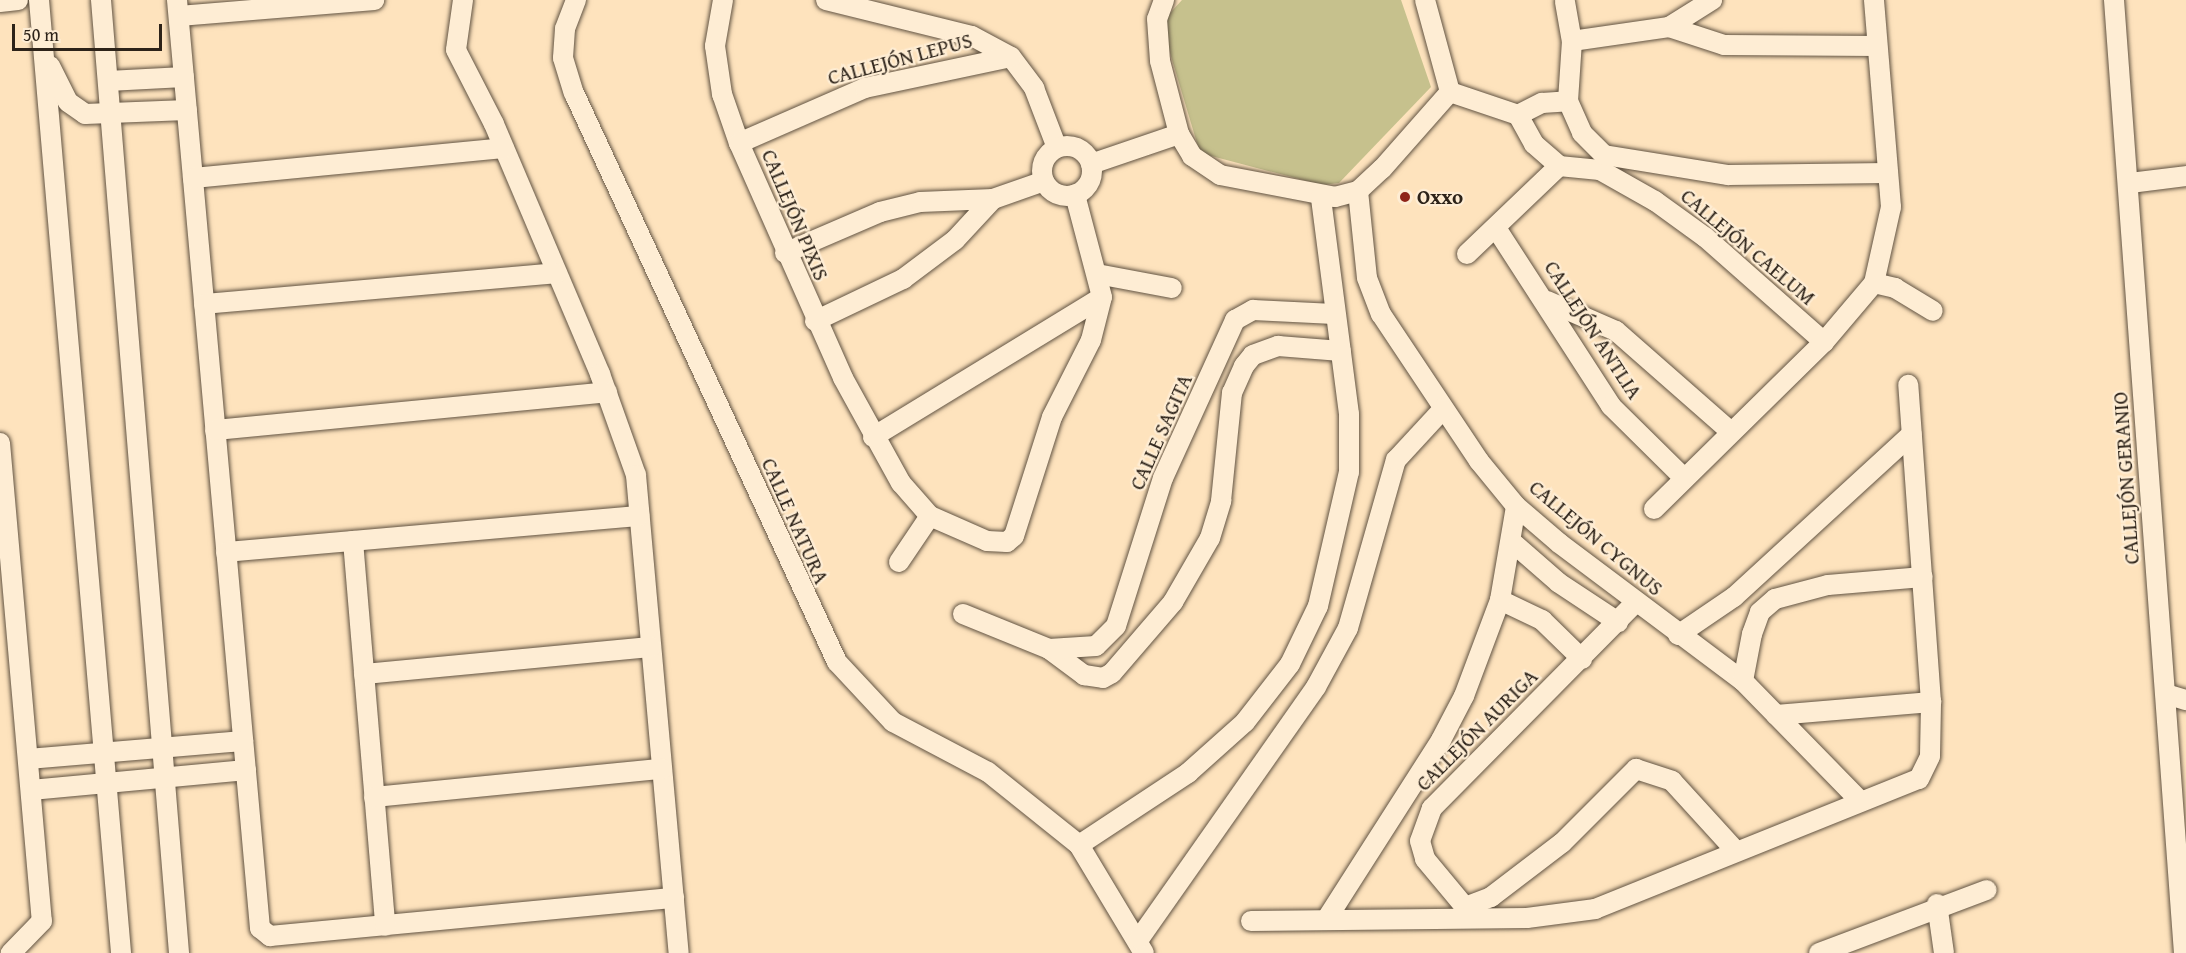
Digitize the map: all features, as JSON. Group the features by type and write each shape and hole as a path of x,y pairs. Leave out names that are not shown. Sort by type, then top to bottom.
{"street":[{"path":"0,2 18,0"},
{"path":"39,0 121,953"},
{"path":"101,0 179,953"},
{"path":"374,0 178,8 243,741 264,933 385,926 674,898"},
{"path":"463,0 456,50 504,148 557,273 607,392 636,475 679,953"},
{"name":"CALLE NATURA","path":"576,0 565,29 563,58 574,93 837,662 893,722 988,772 1079,845 1141,946"},
{"name":"CALLEJÓN PIXIS","path":"723,0 715,46 722,94 739,143 815,321 873,437 901,483 930,516 987,541 1007,542 1014,536 1052,417 1091,340 1102,297 1075,195"},
{"name":"CALLEJÓN LEPUS","path":"826,0 972,36 1011,57 1034,88 1057,148"},
{"path":"1164,0 1157,36 1179,134 1207,170 1322,197 1358,190 1450,92"},
{"path":"1425,0 1450,92"},
{"path":"1572,41 1669,27 1712,0"},
{"path":"1654,509 1730,431 1824,342 1874,283 1889,231 1888,173 1874,0"},
{"name":"CALLEJÓN GERANIO","path":"2114,0 2130,183 2184,953"},
{"path":"1518,115 1542,103 1568,101 1572,41 1565,2"},
{"path":"1669,27 1724,45 1877,46"},
{"path":"44,53 68,102 85,114 111,116 187,110"},
{"name":"CALLEJÓN LEPUS","path":"739,143 865,88 1011,57"},
{"path":"108,81 184,77"},
{"path":"1450,92 1518,115 1534,144 1559,166 1467,254"},
{"name":"CALLEJÓN CAELUM","path":"1568,101 1582,133 1602,163 1705,237 1824,342"},
{"path":"1091,164 1179,134"},
{"path":"193,178 504,148"},
{"path":"1057,148 1078,148 1091,164 1089,183 1075,195 1057,194 1044,181 1046,158 1057,148"},
{"name":"CALLEJÓN CAELUM","path":"1559,166 1602,163 1728,175 1888,173"},
{"path":"2130,183 2186,176"},
{"path":"786,253 880,213 920,202 993,199 1044,181"},
{"name":"CALLEJÓN CYGNUS","path":"1358,190 1367,278 1387,325 1443,409 1516,506 1635,603 1743,681 1859,800"},
{"path":"1079,845 1188,773 1245,722 1290,664 1318,606 1349,472 1350,414 1334,314 1322,197"},
{"path":"815,321 903,279 955,240 993,199"},
{"name":"CALLEJÓN ANTLIA","path":"1496,228 1547,301 1611,406 1684,478"},
{"path":"204,304 557,273"},
{"path":"1097,274 1172,288"},
{"path":"1874,283 1895,288 1933,311"},
{"path":"873,437 1102,297"},
{"path":"1547,301 1616,331 1730,431"},
{"name":"CALLE SAGITA","path":"1049,649 1096,646 1116,626 1163,478 1210,383 1229,331 1244,312 1334,314"},
{"path":"963,614 1049,649 1084,675 1103,678 1173,602 1210,538 1221,501 1232,393 1244,366 1264,349 1341,351"},
{"path":"1210,383 1232,393"},
{"path":"1251,921 1595,909 1859,800 1906,785 1926,770 1931,702 1908,385"},
{"path":"215,430 607,392"},
{"path":"1141,946 1316,687 1348,628 1396,460 1443,409"},
{"path":"1678,635 1734,597 1912,434"},
{"path":"0,443 6,572 28,759 42,921 11,953"},
{"name":"CALLEJÓN AURIGA","path":"1326,920 1441,740 1481,657 1500,600 1512,542 1516,506"},
{"path":"226,552 639,516"},
{"path":"899,562 930,516"},
{"path":"353,541 385,926"},
{"path":"1512,542 1559,583 1618,622"},
{"path":"1743,681 1752,634 1760,612 1775,599 1828,585 1923,576"},
{"path":"1500,600 1542,621 1582,659"},
{"name":"CALLEJÓN AURIGA","path":"1469,913 1425,859 1423,825 1454,782 1582,659 1635,603"},
{"path":"1116,626 1143,637"},
{"path":"364,674 651,647"},
{"path":"2166,694 2186,700"},
{"path":"1776,715 1931,702"},
{"path":"28,759 243,741"},
{"path":"374,797 662,769"},
{"path":"1469,913 1526,875 1636,769 1672,781 1736,851"},
{"path":"31,790 246,770"},
{"path":"1819,953 1937,904 1987,890"},
{"path":"1937,904 1944,953"}],"shaded area":[{"path":"1182,0 1401,0 1431,87 1339,183 1322,185 1200,153 1161,23"}],"place":[{"name":"Oxxo","path":"1405,197"}]}
